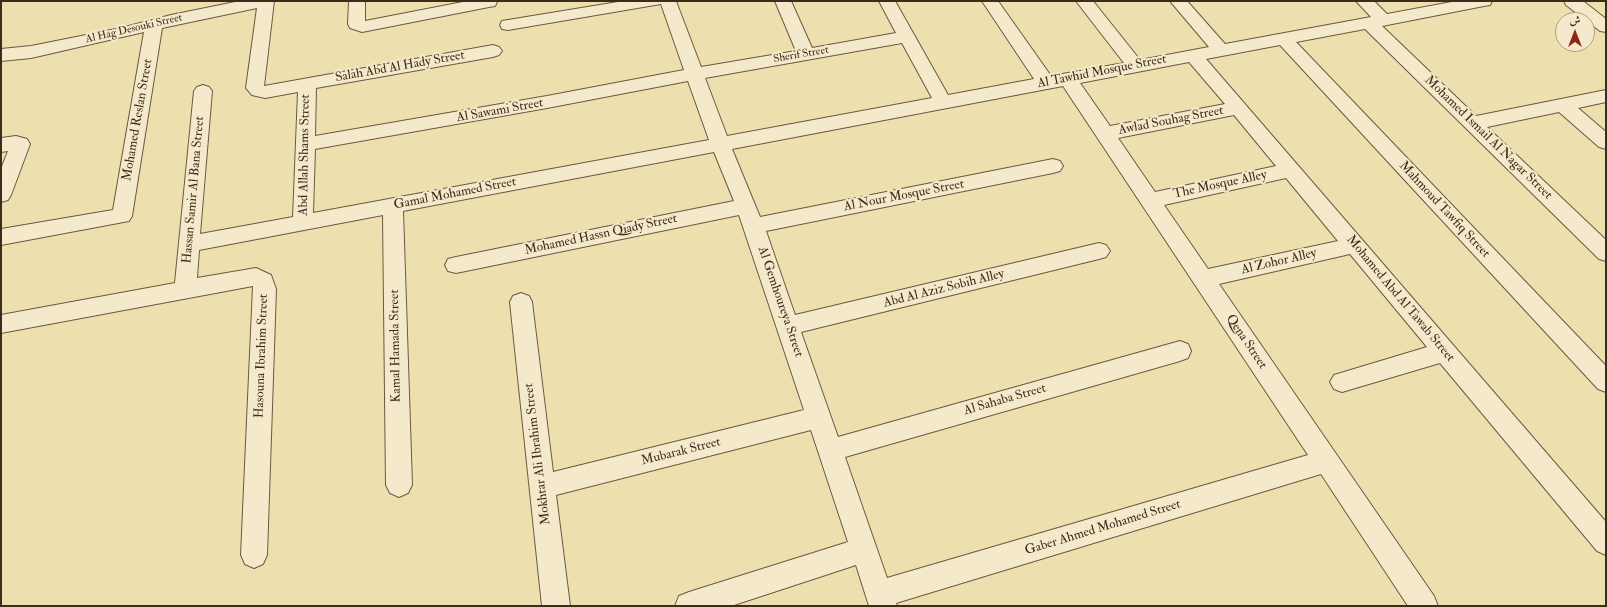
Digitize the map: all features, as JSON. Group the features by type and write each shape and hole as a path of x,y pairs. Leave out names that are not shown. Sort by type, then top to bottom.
{"street":[{"name":"Al Hag Desouki Street","path":"1,55 31,52 177,19 266,1"},
{"name":"Abd Allah Shams Street","path":"266,1 255,88 258,91 265,92 307,84 303,223"},
{"path":"357,1 356,24 362,27 489,2"},
{"path":"508,25 655,1"},
{"name":"Al Gemhoureya Street","path":"668,1 720,144 754,226 881,600"},
{"path":"783,1 806,54"},
{"path":"887,1 943,102"},
{"name":"Qena Street","path":"990,1 1104,134 1424,606"},
{"path":"1084,1 1136,66"},
{"path":"1178,1 1221,50"},
{"name":"Mohamed Ismail Al Nagar Street","path":"1364,1 1377,21 1472,123 1606,253"},
{"name":"Al Tawhid Mosque Street","path":"720,144 1484,1"},
{"path":"1572,1 1606,27"},
{"name":"Mohamed Reslan Street","path":"1,237 122,216 154,25"},
{"name":"Sherif Street","path":"694,74 907,37"},
{"name":"Mahmoud Tawfiq Street","path":"1283,38 1606,382"},
{"name":"Salah Abd Al Hady Street","path":"307,84 494,51"},
{"name":"Mohamed Abd Al Tawab Street","path":"1194,55 1606,542"},
{"name":"Al Sawami Street","path":"305,144 548,102 694,74"},
{"name":"Hassan Samir Al Bana Street","path":"185,289 203,92"},
{"path":"1472,123 1606,96"},
{"path":"1564,105 1606,142"},
{"name":"Awlad Souhag Street","path":"1104,134 1238,108"},
{"path":"1,145 16,143 20,144 1,195"},
{"name":"Gamal Mohamed Street","path":"189,244 720,144"},
{"name":"Al Nour Mosque Street","path":"754,226 1053,166"},
{"name":"The Mosque Alley","path":"1150,200 1291,170"},
{"name":"Kamal Hamada Street","path":"393,206 399,485"},
{"name":"Mohamed Hassn Qiady Street","path":"456,265 746,206"},
{"name":"Al Zohor Alley","path":"1203,280 1355,245"},
{"name":"Abd Al Aziz Sobih Alley","path":"789,326 1099,251"},
{"name":"Hasouna Ibrahim Street","path":"1,324 245,278 256,277 263,281 265,289 254,555"},
{"name":"Mokhtar Ali Ibrahim Street","path":"521,302 556,606"},
{"name":"Al Sahaba Street","path":"830,450 1180,351"},
{"path":"1342,382 1445,352"},
{"name":"Mubarak Street","path":"542,487 819,417"},
{"name":"Gaber Ahmed Mohamed Street","path":"881,600 1326,461"},
{"path":"689,606 863,550"}]}
